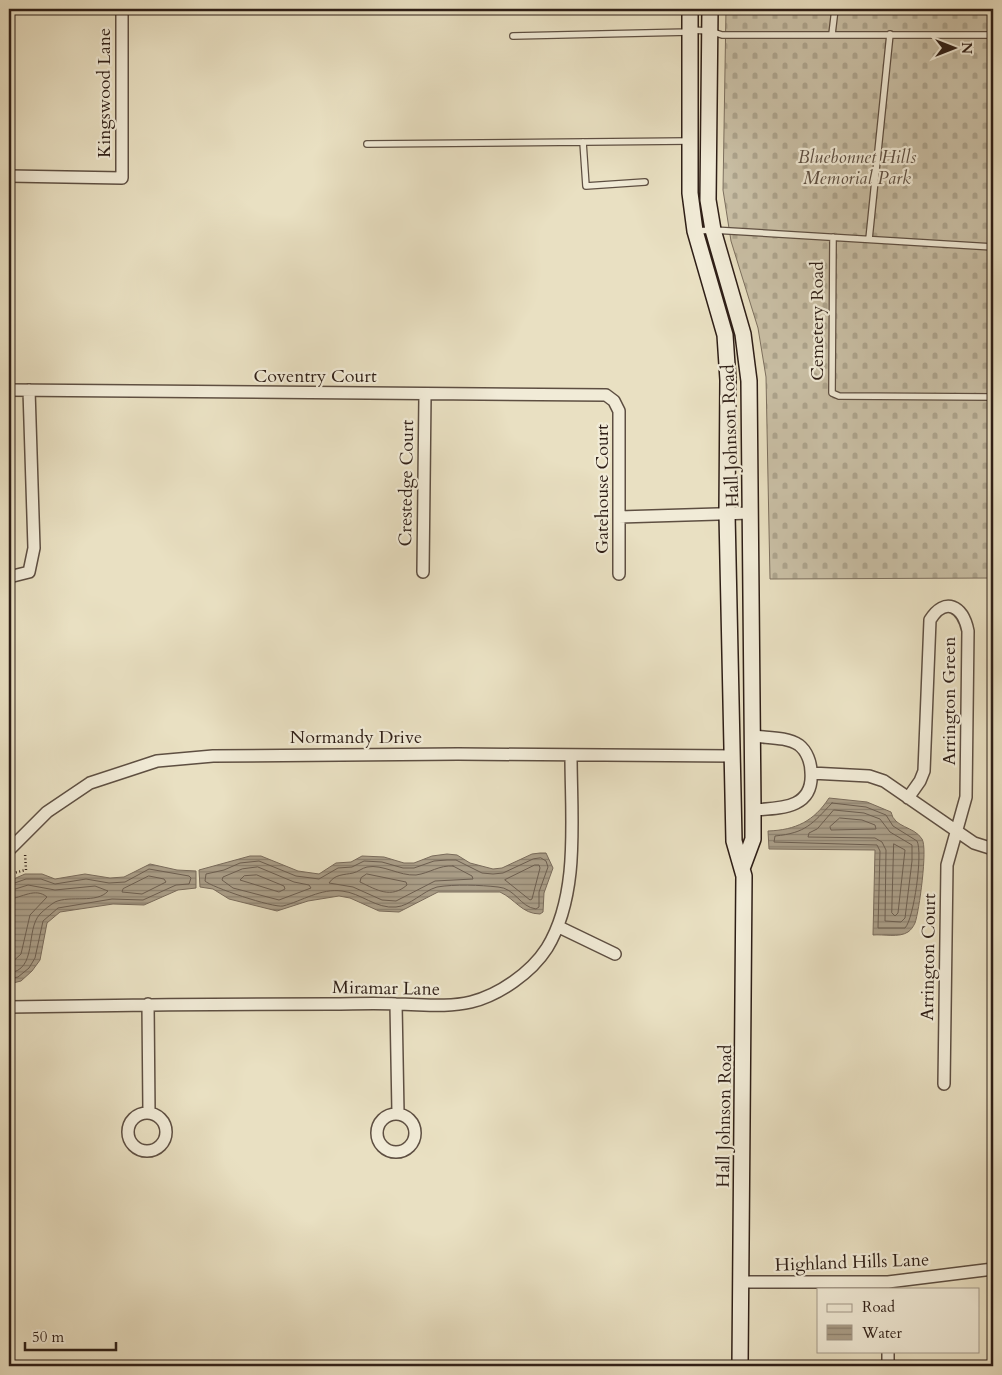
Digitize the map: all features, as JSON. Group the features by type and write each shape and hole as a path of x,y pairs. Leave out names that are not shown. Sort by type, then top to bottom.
{"main road":[{"name":"Hall Johnson Road","path":"690,9 690,192 695,231 725,335 728,380 727,514 734,842 743,866"},
{"name":"Hall Johnson Road","path":"710,9 707,116 708,200 713,230 743,334 749,382 754,736 753,839 743,866 740,1366"}],"street":[{"name":"Kingswood Lane","path":"9,176 122,178 122,9"},
{"name":"Coventry Court","path":"9,390 606,395 617,404"},
{"path":"9,577 29,572 32,566 34,548 29,390"},
{"name":"Crestedge Court","path":"423,572 425,394"},
{"name":"Gatehouse Court","path":"617,404 619,574"},
{"path":"619,517 750,513"},
{"name":"Arrington Green","path":"908,798 920,781 924,771 930,620 937,609 945,606 956,609 966,620 968,631 966,797 958,832"},
{"path":"753,810 786,807 798,802 808,793 812,782 808,757 798,745 788,741 754,736"},
{"name":"Normandy Drive","path":"9,850 47,812 90,783 157,760 223,756 733,756"},
{"name":"Miramar Lane","path":"9,1007 148,1004 396,1004 450,1007 473,1002 494,994 530,968 546,950 559,927 570,876 571,756"},
{"path":"811,773 869,776 884,781 974,843 993,848"},
{"name":"Arrington Court","path":"944,1084 947,865 958,832"},
{"path":"559,927 615,954"},
{"path":"148,1004 148,1112"},
{"path":"396,1004 398,1113"},
{"name":"Highland Hills Lane","path":"740,1282 888,1285 993,1268"},
{"path":"888,1352 888,1366"}],"lane":[{"path":"832,34 835,9"},
{"path":"512,36 690,31 710,31 722,35 993,35"},
{"path":"869,239 890,34"},
{"path":"367,144 690,141"},
{"path":"583,142 586,186 645,182"},
{"name":"Cemetery Road","path":"695,231 713,230 993,247"},
{"name":"Cemetery Road","path":"833,237 832,394 839,396 993,397"}],"path":[{"path":"9,874 26,870 25,853"}],"green space":[{"name":"Bluebonnet Hills Memorial Park","path":"726,9 993,9 993,578 770,579 766,377 758,328 731,241 723,190"}],"water":[{"path":"829,798 867,802 891,812 896,821 922,839 924,854 921,894 915,923 908,932 896,935 873,935 875,850 769,849 768,831 787,829 803,823 817,813"},
{"path":"546,853 553,868 544,893 543,912 540,914 528,912 500,892 438,892 399,912 379,911 350,898 339,896 308,901 277,911 229,899 213,889 200,887 199,870 250,856 261,856 298,871 319,874 336,863 351,862 362,856 384,857 404,863 414,863 432,856 447,854 457,855 470,863 493,869 502,868 532,854"},
{"path":"150,864 177,870 196,871 196,888 178,890 144,905 113,904 60,912 47,923 40,960 21,981 9,984 9,881 25,874 42,874 55,879 85,874 110,878 124,877"}]}
